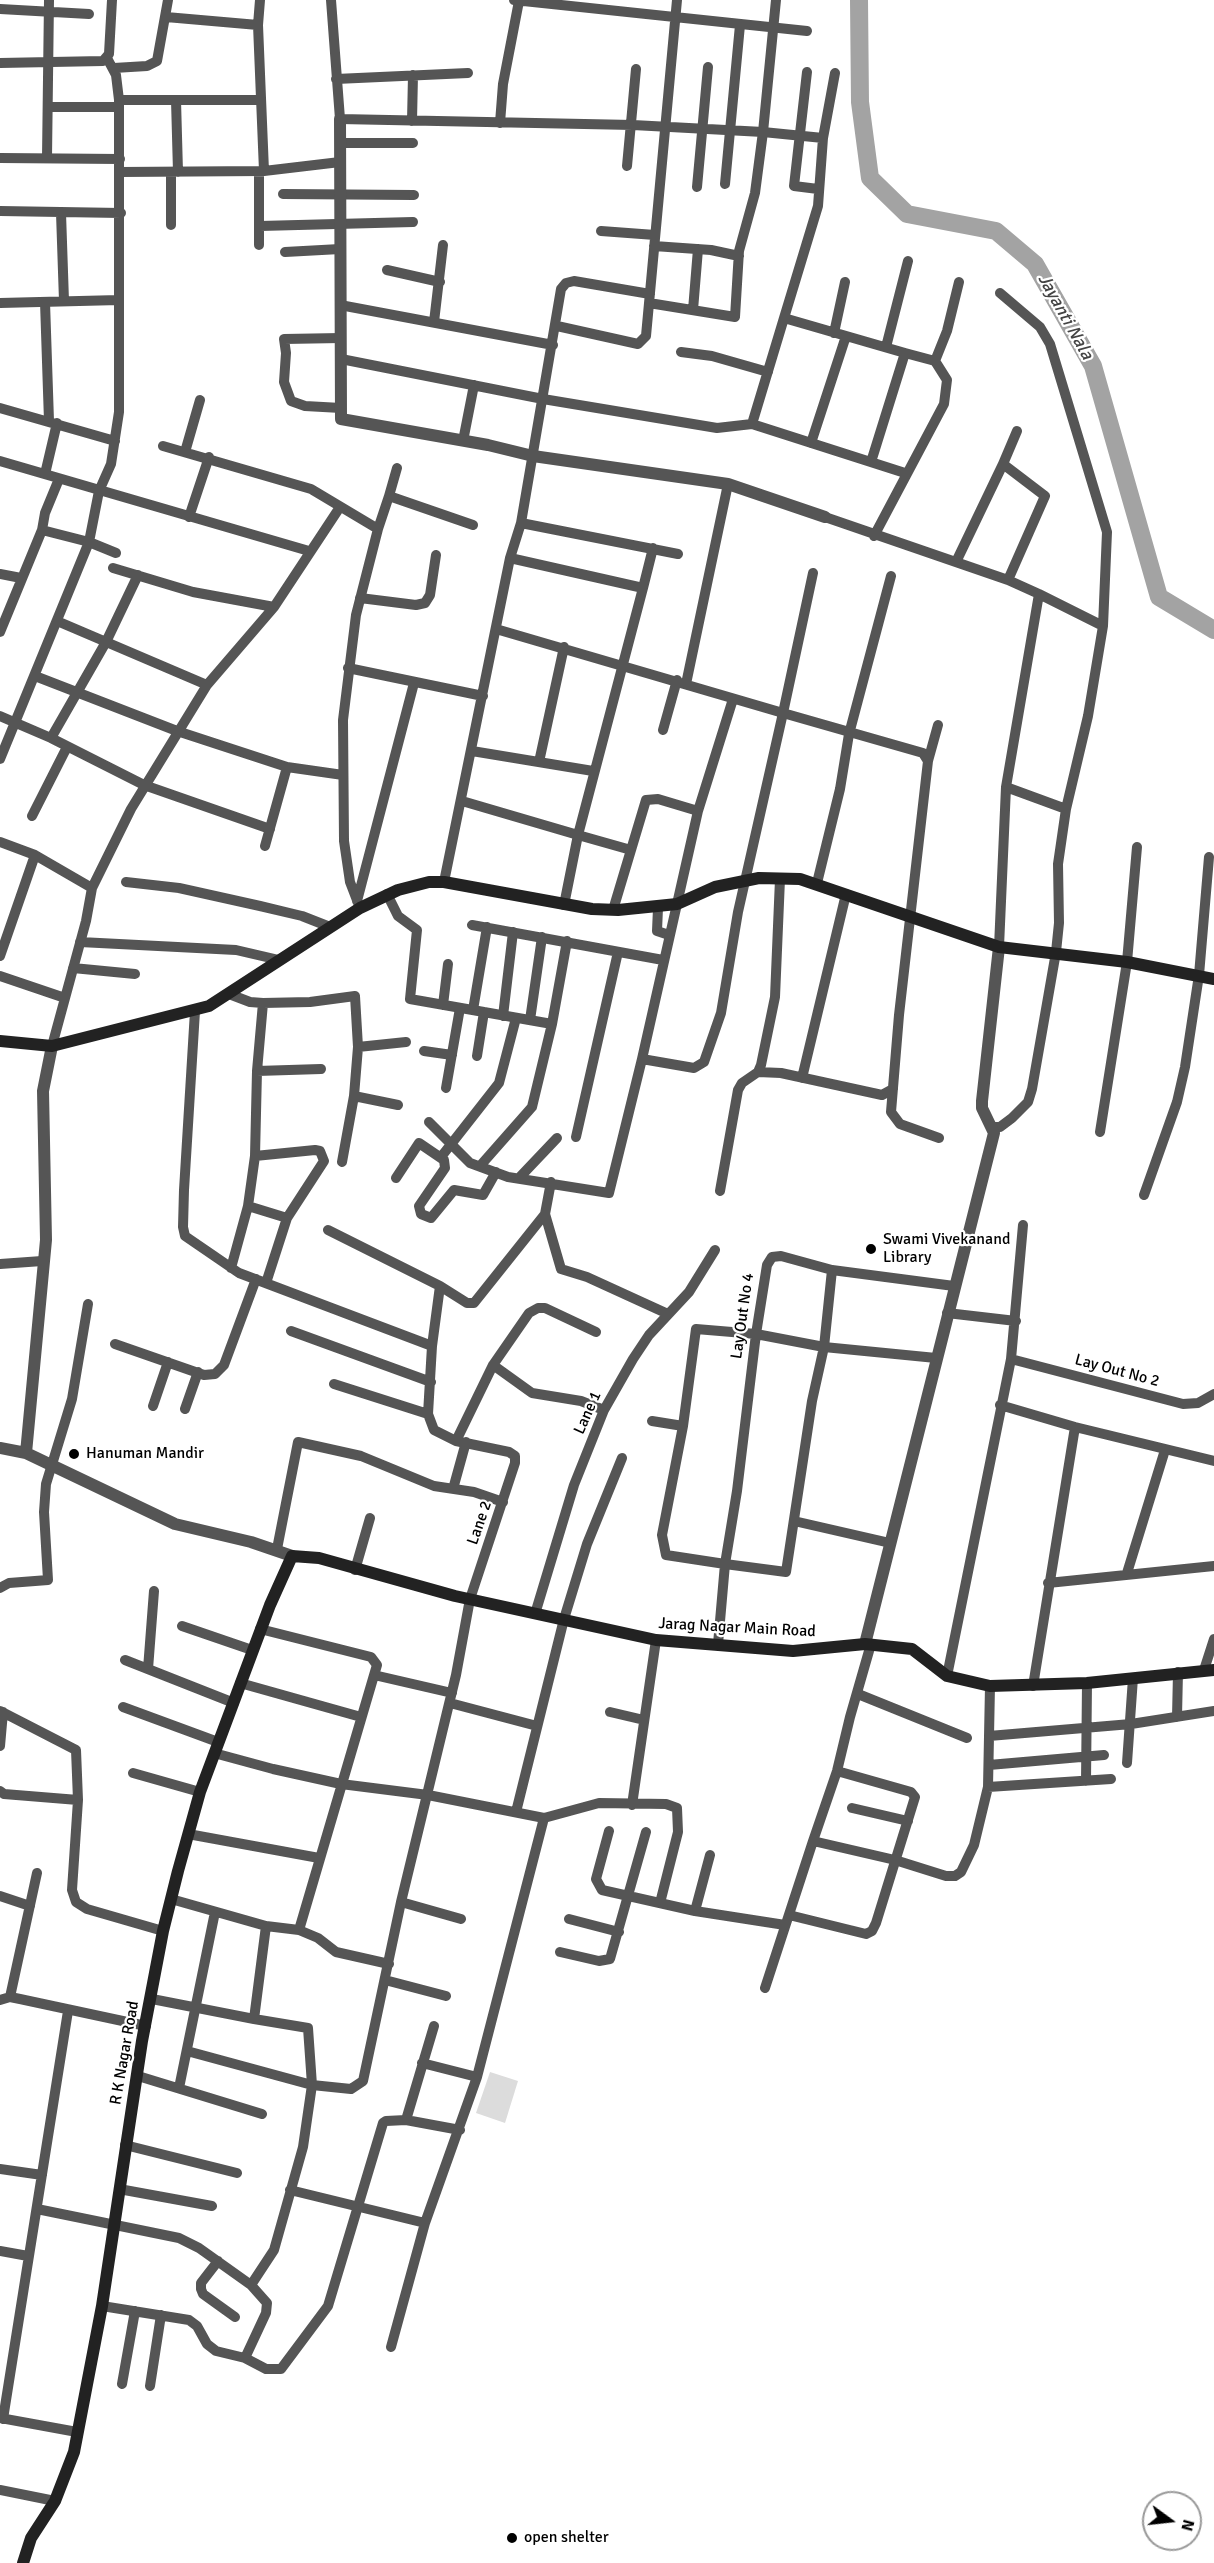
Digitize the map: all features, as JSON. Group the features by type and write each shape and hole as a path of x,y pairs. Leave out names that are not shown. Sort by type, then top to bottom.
{"main road":[{"path":"0,1041 52,1046 209,1006 330,927 358,905 429,882 444,882 564,905 613,910 658,908 676,904 715,887 759,878 816,883 911,919 999,947 1127,962 1214,979"},
{"name":"Jarag Nagar Main Road","path":"292,1556 319,1558 355,1570 470,1599 656,1640 793,1651 868,1644 912,1649 947,1676 990,1686 1087,1683 1209,1670"},
{"name":"R K Nagar Road","path":"23,2563 31,2538 55,2501 74,2452 102,2306 125,2145 163,1931 188,1834 200,1792 252,1650 292,1556"}],"street":[{"path":"0,759 89,542 99,491 111,464 115,441 119,412 121,213 119,103 114,68 107,58 112,0"},
{"path":"114,68 147,66 157,61 168,0"},
{"path":"259,245 262,171 258,25 260,0"},
{"path":"331,0 340,120 341,419 533,456 728,484 874,536 1008,580 1103,626"},
{"path":"514,0 599,5 676,19 807,31"},
{"path":"556,326 638,344 646,336 677,0"},
{"path":"444,882 510,558 521,523 561,289 566,283 574,281 693,310 735,316 739,256 746,217 755,193 763,132 776,0"},
{"path":"501,123 503,84 527,1"},
{"path":"47,158 49,6"},
{"path":"0,9 49,6 89,14"},
{"path":"166,17 258,25"},
{"path":"725,184 740,25"},
{"path":"0,63 103,61 107,58"},
{"path":"697,187 708,67"},
{"path":"627,166 633,125 636,69"},
{"path":"807,72 794,186 818,189"},
{"path":"336,79 468,73"},
{"path":"752,424 818,206 823,138 835,73"},
{"path":"412,121 413,75"},
{"path":"48,107 176,100 261,100"},
{"path":"171,225 176,100"},
{"path":"340,120 633,125 763,132 823,138"},
{"path":"340,143 413,143"},
{"path":"0,158 120,159"},
{"path":"120,172 262,171 340,162"},
{"path":"283,195 414,195"},
{"path":"0,211 121,213"},
{"path":"61,213 64,301"},
{"path":"260,226 413,222"},
{"path":"601,231 739,256"},
{"path":"434,322 443,245"},
{"path":"285,252 340,249"},
{"path":"693,310 698,249"},
{"path":"886,347 908,261"},
{"path":"387,270 440,282"},
{"path":"834,333 845,282"},
{"path":"936,361 947,331 958,282"},
{"path":"993,1130 1012,1118 1030,1097 1056,952 1059,923 1058,864 1066,809 1086,726 1103,626 1107,532 1050,344 1040,327 1000,293"},
{"path":"0,303 119,300"},
{"path":"45,302 53,422 45,474"},
{"path":"340,305 553,345"},
{"path":"784,318 936,361 947,380 944,404 905,473 874,536"},
{"path":"811,443 846,336"},
{"path":"341,338 284,339 286,353 284,382 291,401 305,406 341,408"},
{"path":"681,352 712,356 768,372"},
{"path":"871,462 905,353"},
{"path":"341,359 543,399 717,428 752,424 905,473"},
{"path":"463,441 474,385"},
{"path":"185,452 200,400"},
{"path":"0,408 115,441"},
{"path":"956,562 1017,431"},
{"path":"163,446 209,457 311,489 378,529"},
{"path":"189,517 209,457"},
{"path":"0,461 309,551"},
{"path":"1003,464 1045,496 1008,580"},
{"path":"358,905 350,882 344,842 343,720 348,668 360,598 397,468"},
{"path":"0,632 42,530 45,513 59,479"},
{"path":"663,730 682,682 728,484"},
{"path":"389,496 473,525"},
{"path":"26,1453 45,1240 43,1091 52,1046 74,968 92,888 144,785 177,731 207,685 274,607 340,507"},
{"path":"521,523 678,554"},
{"path":"42,530 89,542 116,553"},
{"path":"564,905 593,771 653,548"},
{"path":"360,598 416,605 425,603 430,595 436,555"},
{"path":"510,558 643,588"},
{"path":"113,568 194,592 274,607"},
{"path":"642,1059 694,1068 704,1062 721,1013 744,882 813,573"},
{"path":"0,574 21,578"},
{"path":"51,738 106,642 138,575"},
{"path":"816,883 840,789 849,734 891,576"},
{"path":"765,1988 837,1771 849,1717 858,1694 890,1544 987,1161 993,1130 984,1113 982,1101 999,947 1006,787 1039,594"},
{"path":"57,621 207,685"},
{"path":"496,629 622,664 849,734 923,753 928,761"},
{"path":"539,762 564,647"},
{"path":"348,668 483,696"},
{"path":"35,675 78,690 177,731 287,767 343,775"},
{"path":"358,905 414,683"},
{"path":"492,1180 519,1178 550,1189 609,1193 698,811 734,699"},
{"path":"0,716 51,738 144,785 270,829"},
{"path":"938,725 928,761 891,1112 900,1124 939,1138"},
{"path":"32,816 67,747"},
{"path":"472,751 593,771"},
{"path":"265,846 287,767"},
{"path":"1006,787 1066,809"},
{"path":"613,910 646,800 658,799 698,811"},
{"path":"462,801 631,850"},
{"path":"0,842 35,855 92,888"},
{"path":"1100,1132 1127,962 1137,847"},
{"path":"0,956 15,920 35,855"},
{"path":"1144,1195 1177,1102 1185,1067 1198,975 1209,857"},
{"path":"720,1191 738,1089 758,1072 775,997 780,879"},
{"path":"126,882 179,888 249,903 302,916 330,927"},
{"path":"387,894 399,916 417,930 410,999 552,1024"},
{"path":"802,1078 846,894"},
{"path":"658,908 657,931 669,935"},
{"path":"472,925 663,960"},
{"path":"472,1010 487,927"},
{"path":"503,1016 513,932"},
{"path":"530,1020 542,937"},
{"path":"480,1166 532,1107 552,1024 567,941"},
{"path":"80,942 236,950 279,960"},
{"path":"576,1137 618,952"},
{"path":"443,1005 448,964"},
{"path":"74,968 135,974"},
{"path":"0,976 65,998"},
{"path":"229,994 250,1002 263,1003 321,1001 355,996 358,1047 354,1096 342,1162"},
{"path":"231,1268 248,1206 255,1156 257,1071 263,1003"},
{"path":"446,1088 460,1008"},
{"path":"195,1011 183,1227 190,1241 231,1268 292,1294 432,1346"},
{"path":"477,1056 484,1012"},
{"path":"446,1150 499,1083 516,1018"},
{"path":"358,1047 406,1042"},
{"path":"424,1051 452,1055"},
{"path":"257,1071 321,1070"},
{"path":"758,1072 802,1078 882,1095 893,1094"},
{"path":"354,1096 398,1105"},
{"path":"429,1122 446,1150 447,1163 419,1206 421,1214 434,1217 454,1190 483,1196 492,1180"},
{"path":"519,1178 557,1138"},
{"path":"396,1178 417,1144 423,1144 446,1150 480,1166 492,1180"},
{"path":"115,1344 198,1372 215,1374 224,1365 287,1218 321,1168 322,1155 315,1150 255,1156"},
{"path":"328,1230 441,1286 467,1303 474,1303 545,1214 550,1189"},
{"path":"248,1206 287,1218"},
{"path":"545,1214 561,1269 587,1277 668,1314"},
{"path":"947,1676 1011,1359 1023,1225"},
{"name":"Lane 1","path":"535,1614 574,1485 604,1410 633,1359 668,1314 689,1292 715,1250"},
{"name":"Lay Out No 4","path":"718,1644 725,1564 737,1491 756,1334 767,1265 772,1257 781,1256 832,1270 954,1286"},
{"path":"0,1264 42,1261"},
{"path":"832,1270 824,1347 812,1401 786,1572 666,1555 662,1535 683,1426 696,1329 756,1334 824,1347 936,1358"},
{"path":"441,1286 432,1346 428,1414 434,1430 461,1442"},
{"path":"0,1588 9,1582 48,1580 44,1512 46,1484 72,1399 88,1304"},
{"path":"453,1489 461,1442 493,1365 529,1314 538,1308 545,1308 596,1332"},
{"path":"947,1313 1016,1322"},
{"path":"291,1331 431,1382"},
{"name":"Lay Out No 2","path":"1011,1359 1183,1404 1198,1403 1214,1394"},
{"path":"153,1406 168,1362"},
{"path":"493,1365 532,1393 581,1401 604,1410"},
{"path":"185,1409 198,1372"},
{"path":"334,1384 428,1414"},
{"path":"1000,1405 1075,1427 1214,1461"},
{"path":"652,1421 683,1426"},
{"path":"1033,1686 1075,1427"},
{"path":"277,1549 298,1442 361,1456 434,1486 474,1492 503,1502"},
{"name":"Lane 2","path":"187,2051 312,2085 351,2089 363,2081 401,1902 451,1698 470,1599 515,1463 515,1456 509,1452 461,1442"},
{"path":"0,1448 26,1453 52,1464 175,1524 277,1549 292,1556"},
{"path":"1127,1573 1165,1450"},
{"path":"516,1812 564,1619 587,1544 622,1458"},
{"path":"355,1570 370,1518"},
{"path":"794,1521 890,1544"},
{"path":"1048,1583 1127,1573 1214,1566"},
{"path":"148,1669 154,1591"},
{"path":"182,1626 252,1650"},
{"path":"260,1629 371,1657 376,1665 318,1858 299,1930"},
{"path":"1209,1670 1214,1639"},
{"path":"632,1805 656,1640"},
{"path":"125,1660 234,1703"},
{"path":"1177,1717 1178,1672"},
{"path":"374,1675 537,1726"},
{"path":"1127,1763 1134,1678"},
{"path":"240,1683 361,1717"},
{"path":"1086,1780 1087,1683"},
{"path":"813,1841 895,1860 946,1876 955,1876 961,1872 974,1845 988,1787 990,1686"},
{"path":"858,1694 967,1738"},
{"path":"123,1707 273,1769 341,1784 428,1795 544,1818 599,1803 666,1804 677,1808 678,1832 660,1903"},
{"path":"0,1746 1,1711 76,1750 78,1800 72,1890 76,1902 87,1909 163,1931"},
{"path":"989,1736 1131,1724 1214,1711"},
{"path":"610,1712 644,1720"},
{"path":"988,1765 1104,1755"},
{"path":"609,1831 596,1879 597,1885 602,1890 695,1911 787,1920 870,1933 876,1923 915,1803 911,1792 837,1771"},
{"path":"133,1773 200,1792"},
{"path":"988,1787 1111,1779"},
{"path":"0,1791 4,1794 78,1800"},
{"path":"852,1808 908,1821"},
{"path":"391,2347 425,2223 477,2077 544,1818"},
{"path":"560,1952 604,1962 610,1959 646,1832"},
{"path":"188,1834 318,1858"},
{"path":"695,1911 710,1855"},
{"path":"37,1873 5,1999 146,2026"},
{"path":"0,1896 30,1906"},
{"path":"171,1899 266,1926 299,1930 318,1938 336,1952 388,1964"},
{"path":"401,1902 460,1919"},
{"path":"178,2088 215,1912"},
{"path":"569,1919 619,1932"},
{"path":"254,2019 266,1926"},
{"path":"385,1980 446,1996"},
{"path":"152,1999 308,2028 312,2085 305,2137 274,2250 251,2285"},
{"path":"68,2011 1,2419 77,2432"},
{"path":"406,2120 434,2026"},
{"path":"422,2063 477,2077"},
{"path":"138,2076 262,2114"},
{"path":"102,2306 189,2320 197,2326 207,2344 216,2351 245,2358 266,2368 281,2369 324,2314 383,2123 406,2120 460,2130"},
{"path":"125,2145 237,2174"},
{"path":"0,2169 42,2175"},
{"path":"119,2189 212,2206"},
{"path":"290,2190 425,2223"},
{"path":"37,2209 114,2223 189,2241 218,2261 251,2285 267,2308 245,2358"},
{"path":"0,2251 28,2256"},
{"path":"218,2261 201,2283 201,2289 203,2294 235,2317"},
{"path":"122,2384 135,2311"},
{"path":"150,2386 161,2315"},
{"path":"0,2490 55,2501"}],"shaded area":[{"path":"490,2072 518,2081 505,2123 476,2113"}],"waterway":[{"name":"Jayanti Nala","path":"859,0 860,102 870,178 907,214 996,231 1035,264 1093,366 1159,597 1214,630"}],"place":[{"name":"Swami Vivekanand Library","path":"871,1249"},
{"name":"Hanuman Mandir","path":"74,1454"},
{"name":"open shelter","path":"512,2538"}]}
